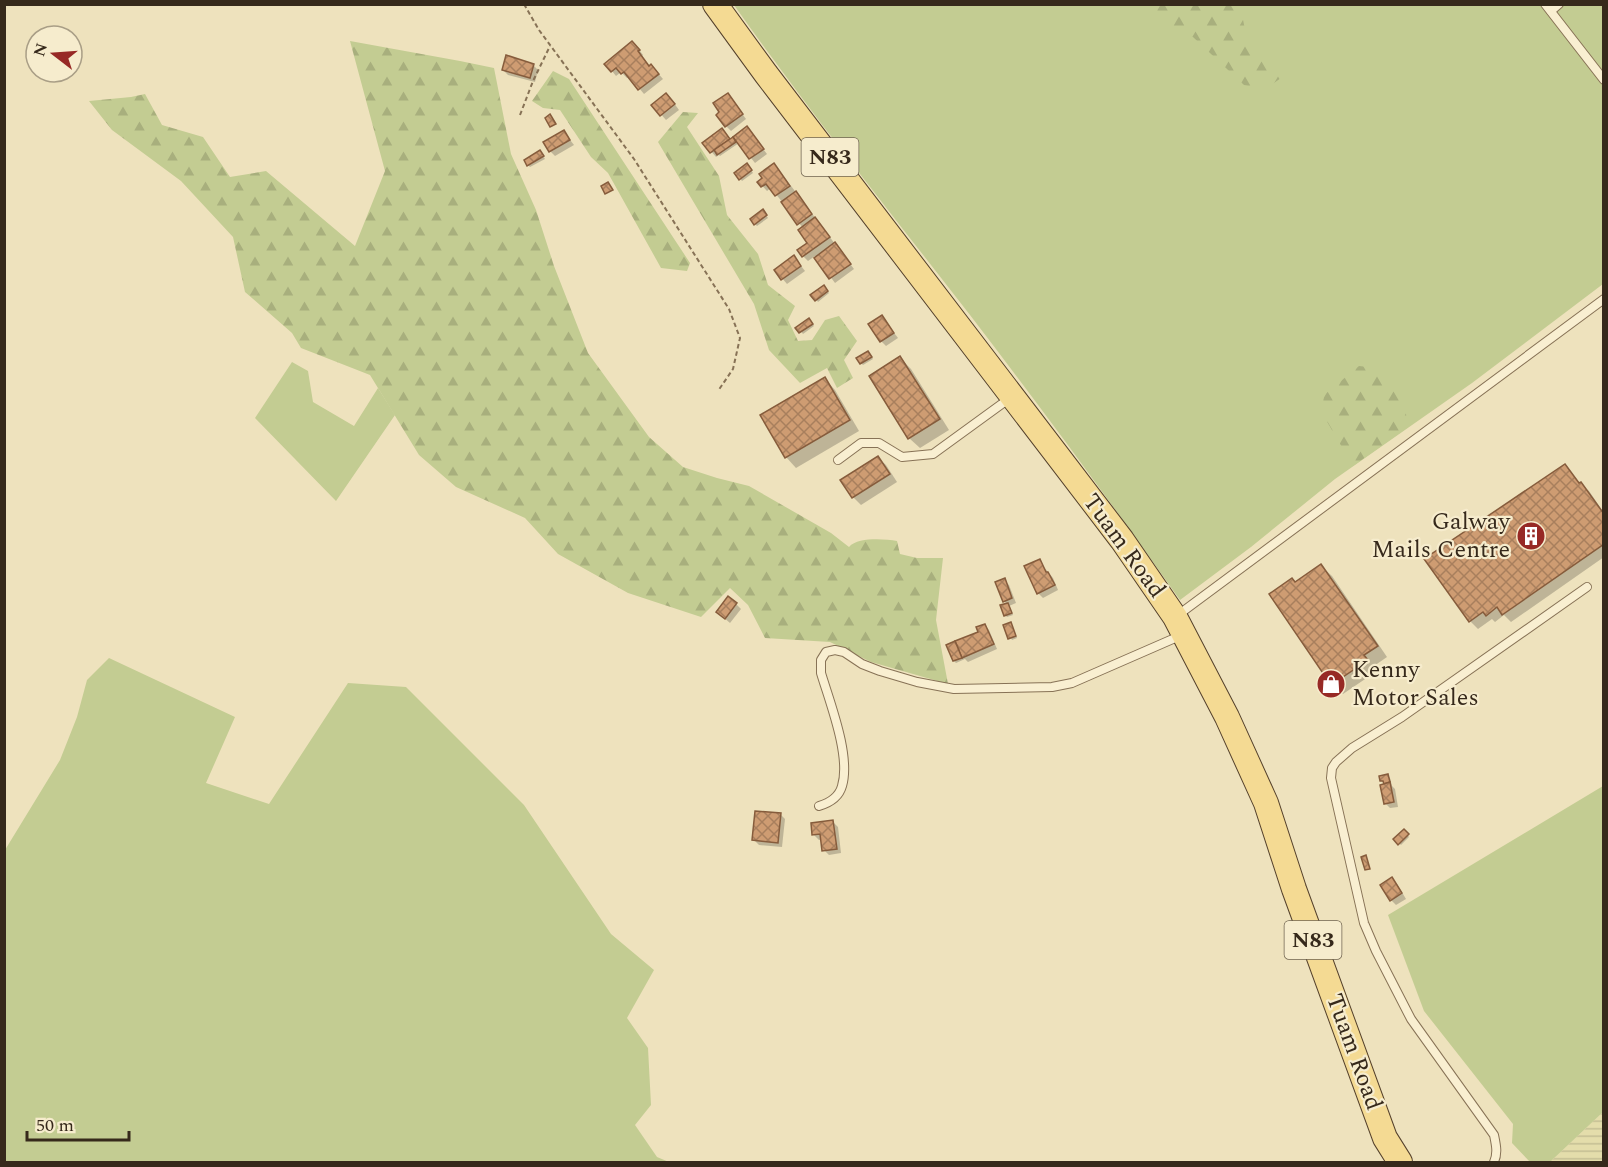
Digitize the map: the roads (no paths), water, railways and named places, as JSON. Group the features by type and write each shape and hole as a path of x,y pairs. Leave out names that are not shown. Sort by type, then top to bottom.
{"main road":[{"name":"Tuam Road","path":"715,4 1122,540 1179,626 1227,717 1266,803 1294,889 1385,1138 1400,1162"}],"lane":[{"path":"1559,4 1548,8 1604,80"},
{"path":"819,806 830,802 842,788 845,767 842,746 821,673 821,660 826,652 835,650 844,652 862,664 880,671 917,682 954,688 1052,687 1072,683 1179,626 1604,299"},
{"path":"838,460 861,443 879,443 902,457 933,454 1013,396"},
{"path":"1494,1162 1497,1146 1494,1135 1412,1019 1364,923 1331,778 1332,768 1352,748 1402,717 1587,586"}],"place":[{"name":"Galway Mails Centre","path":"1531,536"},
{"name":"Kenny Motor Sales","path":"1331,684"}]}
